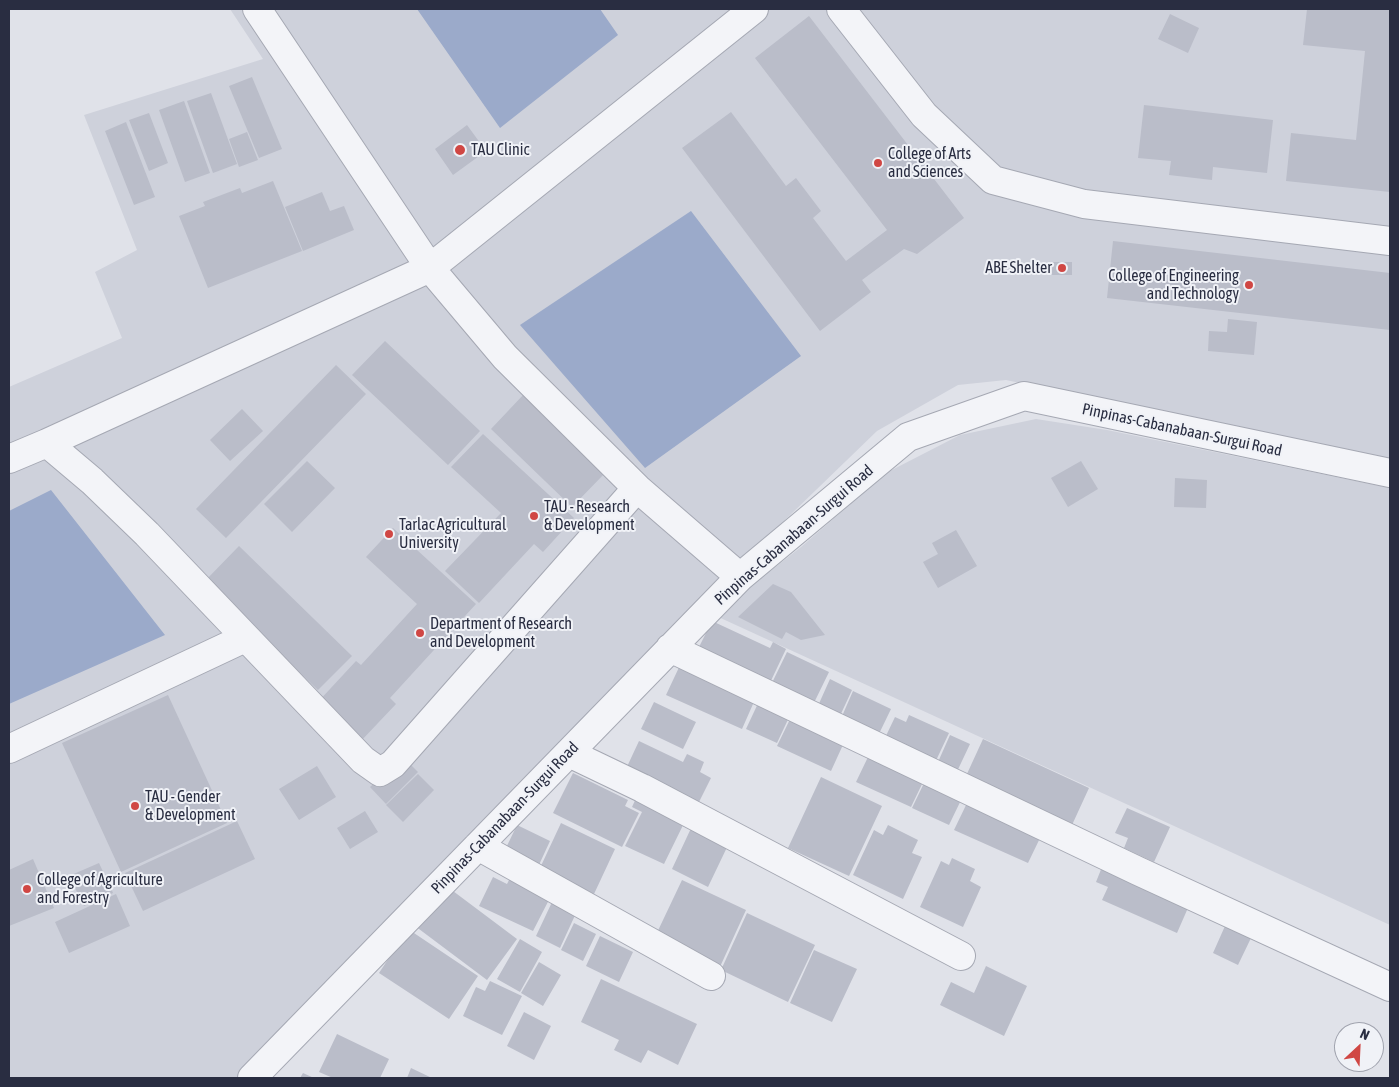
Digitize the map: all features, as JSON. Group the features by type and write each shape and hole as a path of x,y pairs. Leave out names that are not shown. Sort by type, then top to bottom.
{"street":[{"path":"257,9 430,268 505,357 637,488 740,577"},
{"path":"9,459 430,268 754,9"},
{"path":"841,9 924,115 993,180 1084,204 1390,241"},
{"name":"Pinpinas-Cabanabaan-Surgui Road","path":"252,1078 740,577 908,437 1024,396 1390,473"},
{"path":"47,442 92,481 147,534 363,760 380,772 393,764 637,488"},
{"path":"9,749 245,638"},
{"path":"670,648 1138,871 1390,986"},
{"path":"568,753 642,788 961,956"},
{"path":"478,846 711,976"}],"shaded area":[{"name":"Tarlac Agricultural University","path":"230,9 1390,9 1390,462 1006,380 958,385 877,431 696,606 243,1078 9,1078 9,387 122,338 95,272 137,250 84,115 263,59"},
{"path":"1036,419 1107,430 1390,488 1390,925 714,615 801,547 886,473 960,435"}],"water":[{"path":"417,9 600,9 618,35 500,128"},
{"path":"691,211 801,356 645,468 520,325"},
{"path":"51,490 165,635 9,704 9,511"}],"building":[{"path":"1307,9 1390,9 1390,192 1286,181 1291,133 1356,140 1365,51 1303,45"},
{"path":"1170,14 1199,28 1188,53 1158,39"},
{"name":"College of Arts and Sciences","path":"809,16 964,218 917,254 904,249 862,280 871,292 820,331 682,148 731,112 786,186 796,178 821,211 813,218 846,261 887,230 755,58"},
{"path":"252,77 282,149 259,158 229,86"},
{"path":"211,93 237,164 213,173 187,101"},
{"path":"184,101 210,173 185,182 159,110"},
{"path":"1144,105 1273,120 1267,173 1213,167 1212,180 1169,175 1171,161 1138,158"},
{"path":"149,113 168,163 149,171 129,120"},
{"path":"126,122 155,197 134,205 105,131"},
{"name":"TAU Clinic","path":"467,125 486,151 453,175 435,149"},
{"path":"247,132 258,160 239,167 229,139"},
{"path":"273,181 302,251 208,288 179,216 205,206 203,202 240,188 242,193"},
{"path":"322,192 330,211 344,206 354,230 303,251 285,207"},
{"name":"College of Engineering and Technology","path":"1113,241 1390,273 1390,330 1107,298"},
{"name":"ABE Shelter","path":"1052,262 1072,262 1072,275 1052,275"},
{"path":"1228,319 1257,322 1254,355 1208,351 1209,331 1227,332"},
{"path":"385,341 480,431 448,465 352,375"},
{"path":"336,365 366,394 226,538 196,509"},
{"path":"525,393 606,472 572,507 491,429"},
{"path":"242,409 263,431 230,461 210,440"},
{"name":"TAU - Research & Development","path":"483,434 574,518 543,552 534,544 479,603 445,571 501,513 451,467"},
{"path":"307,461 335,488 292,532 264,504"},
{"path":"1081,461 1098,489 1068,507 1051,478"},
{"path":"1175,478 1207,480 1206,508 1174,507"},
{"name":"Department of Research and Development","path":"393,528 476,604 390,698 396,704 360,742 317,703 356,661 361,665 417,604 366,557"},
{"path":"956,530 977,566 938,588 923,562 938,554 932,543"},
{"path":"239,546 352,656 318,690 205,581"},
{"path":"773,584 791,592 825,635 801,640 786,632 782,639 738,617"},
{"path":"712,621 770,648 773,642 786,649 768,687 696,653"},
{"path":"787,652 829,672 811,709 769,689"},
{"path":"682,661 757,695 742,729 666,695"},
{"path":"830,679 852,690 839,718 817,708"},
{"path":"853,691 891,709 876,740 839,723"},
{"path":"168,695 227,823 121,872 62,743"},
{"path":"761,697 792,711 777,743 746,729"},
{"path":"654,702 696,722 683,749 641,729"},
{"path":"794,711 847,736 831,771 777,746"},
{"path":"909,715 949,733 932,769 884,740 895,717 906,722"},
{"path":"950,735 970,744 953,780 934,771"},
{"path":"983,739 1089,788 1072,825 966,776"},
{"path":"639,741 683,762 687,754 704,762 700,772 711,778 697,806 625,771"},
{"path":"403,757 418,772 386,804 370,787"},
{"path":"868,757 923,782 911,807 856,782"},
{"path":"317,766 336,797 299,820 279,789"},
{"path":"573,773 628,800 625,806 639,813 622,847 553,813"},
{"path":"418,774 434,790 403,822 386,805"},
{"path":"821,777 882,806 849,876 788,848"},
{"path":"925,781 962,798 949,825 912,808"},
{"path":"638,794 687,817 664,864 625,846 642,812 632,807"},
{"path":"967,803 1041,836 1028,863 954,830"},
{"path":"1127,808 1170,827 1154,862 1124,848 1128,838 1115,833"},
{"path":"365,811 378,832 350,849 337,828"},
{"path":"237,821 255,859 143,911 125,873"},
{"path":"561,823 615,849 594,894 540,868"},
{"path":"693,824 730,841 708,887 672,869"},
{"path":"517,825 550,841 538,867 505,850"},
{"path":"888,825 918,840 912,853 922,857 903,899 853,875 874,830 883,835"},
{"path":"952,858 975,869 970,881 981,887 963,927 920,907 941,861 949,865"},
{"name":"College of Agriculture and Forestry","path":"33,859 54,908 9,926 9,870"},
{"path":"1104,862 1191,901 1177,933 1102,900 1108,887 1096,882"},
{"path":"99,863 113,893 84,906 69,876"},
{"path":"513,872 553,892 533,931 479,906 493,877 507,884"},
{"path":"682,880 746,910 719,969 654,939"},
{"path":"445,885 517,939 487,980 415,926"},
{"path":"116,894 130,926 69,953 55,922"},
{"path":"553,900 577,911 560,948 536,936"},
{"path":"747,913 815,945 788,1002 721,970"},
{"path":"574,923 596,934 583,961 561,950"},
{"path":"1225,926 1251,938 1238,965 1213,953"},
{"path":"408,929 478,976 449,1019 379,973"},
{"path":"600,936 633,952 619,982 586,966"},
{"path":"520,939 542,952 520,992 497,979"},
{"path":"814,950 857,969 832,1022 790,1003"},
{"path":"539,962 561,975 543,1006 521,993"},
{"path":"986,966 1027,986 1004,1036 940,1005 951,982 974,993"},
{"path":"601,979 697,1024 678,1065 648,1050 641,1063 614,1050 619,1040 581,1022"},
{"path":"490,981 522,996 502,1035 463,1016 476,987 485,991"},
{"path":"524,1012 551,1026 534,1060 507,1046"},
{"path":"337,1034 389,1059 380,1078 333,1078 319,1072"},
{"path":"411,1068 432,1078 407,1078"},
{"path":"303,1073 314,1078 300,1078"}],"place":[{"name":"TAU Clinic","path":"460,150"},
{"name":"College of Arts and Sciences","path":"878,163"},
{"name":"ABE Shelter","path":"1062,268"},
{"name":"College of Engineering and Technology","path":"1249,285"},
{"name":"TAU - Research & Development","path":"534,516"},
{"name":"Tarlac Agricultural University","path":"389,534"},
{"name":"Department of Research and Development","path":"420,633"},
{"name":"TAU - Gender & Development","path":"135,806"},
{"name":"College of Agriculture and Forestry","path":"27,889"}]}
